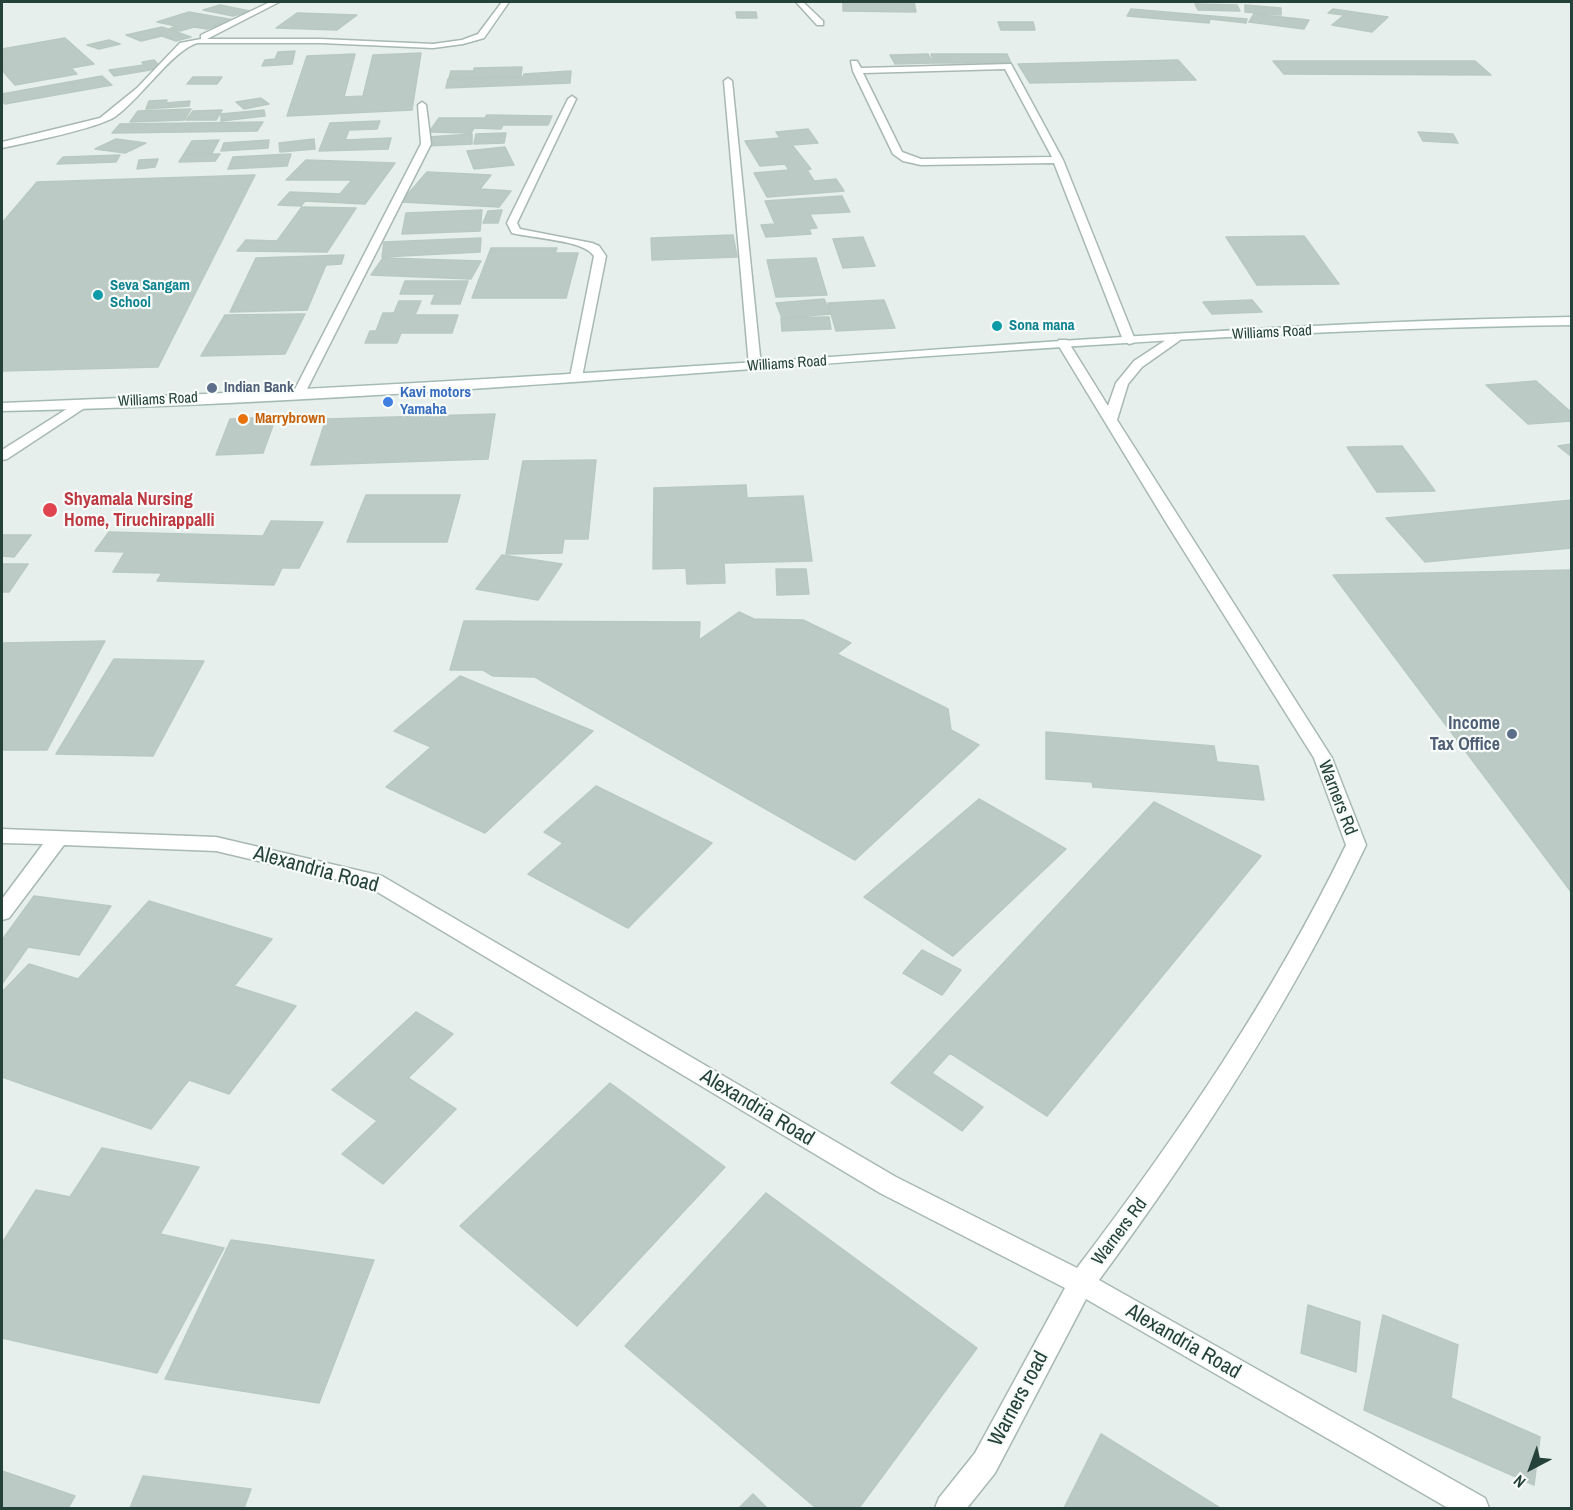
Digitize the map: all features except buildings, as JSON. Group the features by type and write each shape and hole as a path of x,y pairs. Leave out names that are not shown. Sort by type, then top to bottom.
{"street":[{"path":"2,145 82,126 113,114 169,62 183,45 197,41 275,2"},
{"path":"197,41 321,41 433,46 453,44 481,36 505,2"},
{"path":"799,2 820,23"},
{"path":"1058,160 921,162 906,159 898,154 855,67 1008,66 1058,160 1129,340"},
{"path":"728,81 755,366"},
{"path":"572,99 512,223 516,231 532,236 580,243 594,248 600,256 576,378"},
{"path":"299,393 426,144 422,105"},
{"name":"Williams Road","path":"2,407 576,378 1063,343 1465,322 1572,321"},
{"path":"1110,420 1122,383 1138,363 1175,338"},
{"name":"Warners Rd","path":"1063,343 1323,758 1356,845 1321,918 1239,1057 1150,1191 1081,1283"},
{"path":"2,456 81,404"},
{"name":"Alexandria Road","path":"2,836 216,844 375,881 888,1185 1081,1283 1475,1509"},
{"path":"2,912 58,839"},
{"name":"Warners road","path":"949,1509 985,1463 1081,1283"}],"place":[{"name":"Seva Sangam School","path":"98,295"},
{"name":"Sona mana","path":"997,326"},
{"name":"Indian Bank","path":"212,388"},
{"name":"Kavi motors Yamaha","path":"388,402"},
{"name":"Marrybrown","path":"243,419"},
{"name":"Shyamala Nursing Home, Tiruchirappalli","path":"50,510"},
{"name":"Income Tax Office","path":"1512,734"}]}
